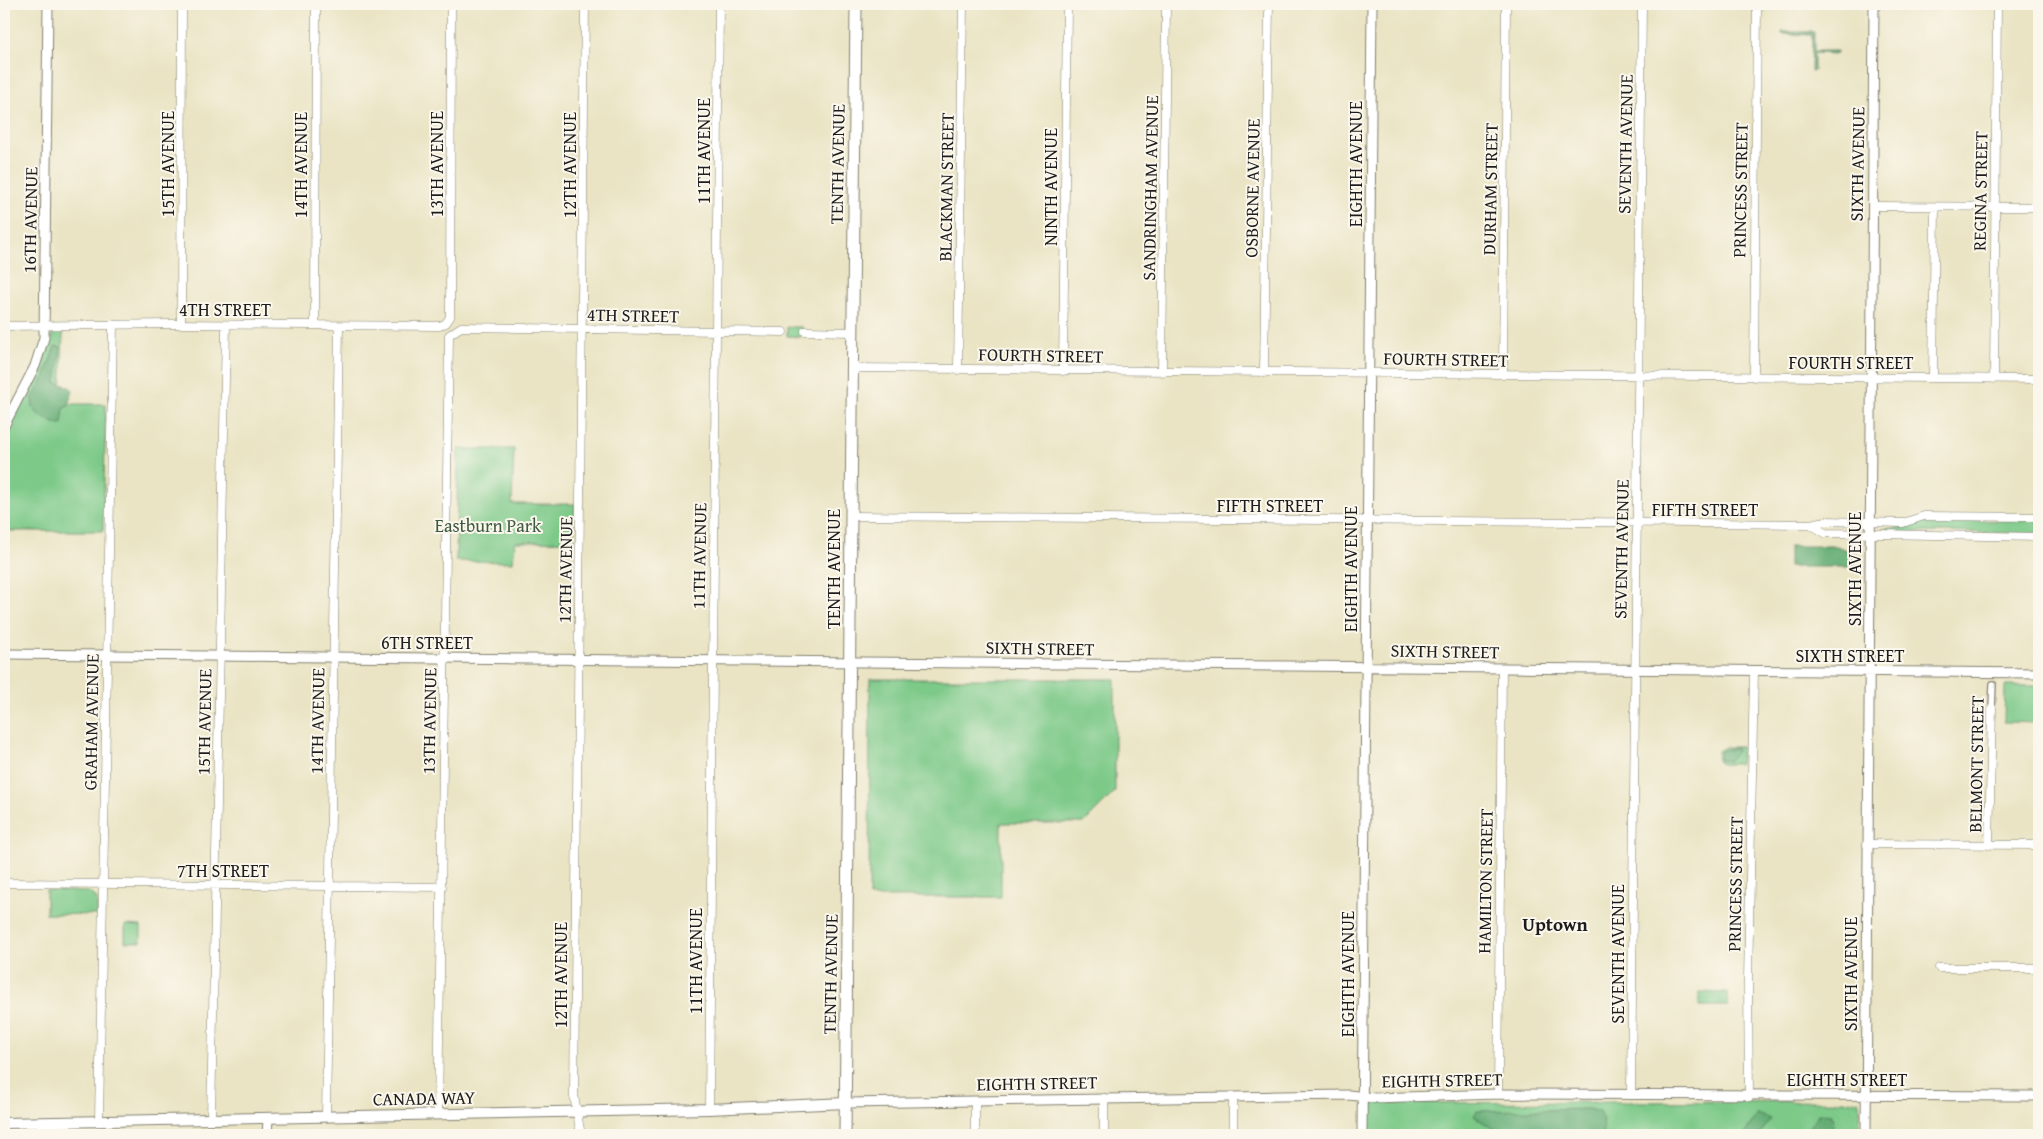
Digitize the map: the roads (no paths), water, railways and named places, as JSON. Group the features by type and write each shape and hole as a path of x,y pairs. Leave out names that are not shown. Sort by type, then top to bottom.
{"main road":[{"name":"TENTH AVENUE","path":"845,1135 856,4"},
{"name":"CANADA WAY","path":"4,1124 99,1120 268,1119 709,1109 846,1103"}],"street":[{"name":"16TH AVENUE","path":"4,426 35,366 43,344 48,4"},
{"name":"15TH AVENUE","path":"181,324 182,4"},
{"name":"14TH AVENUE","path":"315,325 316,4"},
{"name":"13TH AVENUE","path":"446,324 450,317 451,4"},
{"name":"12TH AVENUE","path":"581,1135 574,1096 586,4"},
{"name":"11TH AVENUE","path":"709,1109 720,4"},
{"name":"BLACKMAN STREET","path":"958,370 963,4"},
{"name":"NINTH AVENUE","path":"1063,371 1067,4"},
{"name":"SANDRINGHAM AVENUE","path":"1162,372 1166,4"},
{"name":"OSBORNE AVENUE","path":"1264,372 1269,4"},
{"name":"EIGHTH AVENUE","path":"1362,1135 1372,4"},
{"name":"DURHAM STREET","path":"1503,375 1506,4"},
{"name":"SEVENTH AVENUE","path":"1631,1095 1642,4"},
{"name":"PRINCESS STREET","path":"1754,377 1757,4"},
{"name":"SIXTH AVENUE","path":"1866,1135 1874,4"},
{"name":"REGINA STREET","path":"1994,379 1997,4"},
{"path":"1873,206 2039,207"},
{"path":"1933,378 1934,207"},
{"name":"4TH STREET","path":"4,326 181,324 440,326 446,324"},
{"name":"GRAHAM AVENUE","path":"99,1120 113,325"},
{"name":"15TH AVENUE","path":"211,1119 226,325"},
{"name":"14TH AVENUE","path":"326,1117 339,326"},
{"name":"4TH STREET","path":"453,330 461,328 783,332"},
{"name":"13TH AVENUE","path":"438,1114 448,340 453,330"},
{"path":"805,332 852,332"},
{"name":"FOURTH STREET","path":"852,368 2039,380"},
{"name":"FIFTH STREET","path":"850,516 1810,524 1826,521 1903,523 1924,516 2039,517"},
{"name":"FIFTH STREET","path":"1810,524 1825,533 2039,536"},
{"name":"6TH STREET","path":"4,654 850,662"},
{"name":"SIXTH STREET","path":"850,662 2039,673"},
{"name":"HAMILTON STREET","path":"1498,1094 1502,668"},
{"name":"PRINCESS STREET","path":"1749,1097 1748,981 1754,671"},
{"name":"BELMONT STREET","path":"1989,844 1993,684"},
{"path":"1867,844 2039,845"},
{"name":"7TH STREET","path":"4,883 442,887"},
{"path":"1939,968 2039,968"},
{"name":"EIGHTH STREET","path":"846,1103 1104,1098 1362,1096 1374,1098 1498,1094 1749,1097 1866,1095 2039,1096"},
{"path":"1104,1098 1104,1135"},
{"path":"1233,1098 1233,1135"},
{"path":"975,1100 975,1135"},
{"path":"267,1135 268,1119"}],"district":[{"name":"Uptown","path":"1555,924"}],"park label":[{"name":"Eastburn Park","path":"488,525"}]}
